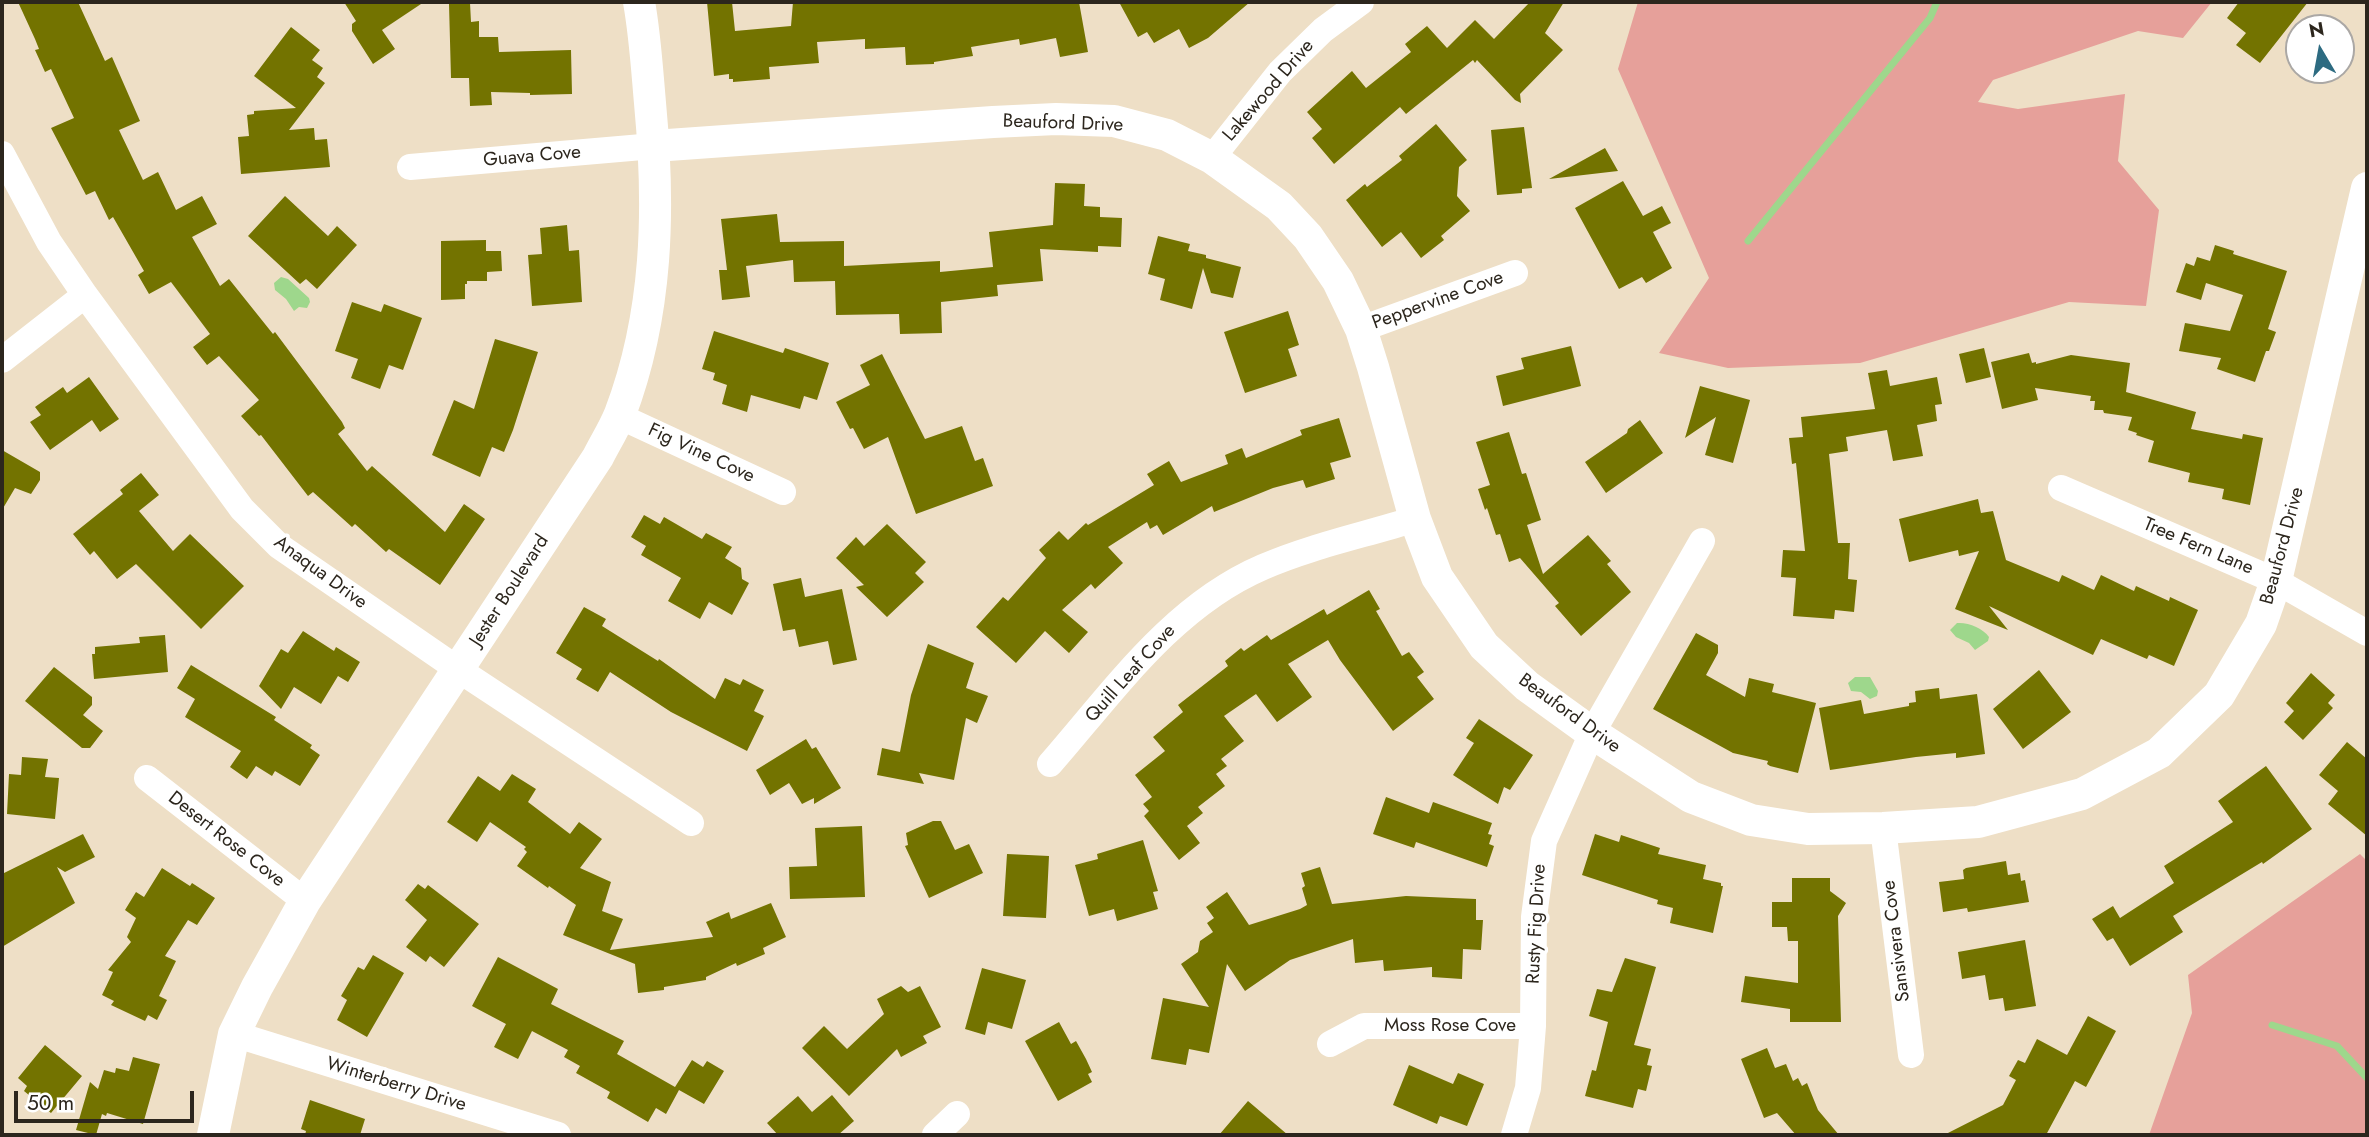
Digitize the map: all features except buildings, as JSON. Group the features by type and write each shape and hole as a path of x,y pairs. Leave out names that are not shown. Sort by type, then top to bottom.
{"street":[{"name":"Jester Boulevard","path":"213,1135 234,1034 305,901 598,457 619,416 639,352 654,265 654,146 639,2"},
{"name":"Lakewood Drive","path":"1212,158 1280,72 1323,30 1362,2"},
{"name":"Beauford Drive","path":"654,146 993,122 1114,121 1167,135 1212,158 1279,206 1308,237 1338,281 1361,329 1415,519 1437,577 1484,646 1527,685 1592,733 1691,797 1751,820 1808,830 1978,822 2082,794 2160,753 2219,695 2261,624 2277,581 2367,188"},
{"name":"Guava Cove","path":"410,167 654,146"},
{"name":"Anaqua Drive","path":"2,154 48,242 85,295 242,509 279,546 459,670 691,823"},
{"name":"Peppervine Cove","path":"1361,329 1515,273"},
{"path":"2,360 85,295"},
{"name":"Fig Vine Cove","path":"619,416 783,492"},
{"name":"Tree Fern Lane","path":"2061,488 2277,581 2367,633"},
{"name":"Quill Leaf Cove","path":"1050,764 1164,633 1204,600 1262,567 1415,519"},
{"name":"Rusty Fig Drive","path":"1514,1135 1528,1088 1533,1026 1534,918 1544,841 1592,733 1702,541"},
{"name":"Desert Rose Cove","path":"147,778 305,901"},
{"name":"Sansivera Cove","path":"1883,828 1911,1055"},
{"name":"Moss Rose Cove","path":"1330,1044 1364,1026 1533,1026"},
{"name":"Winterberry Drive","path":"234,1034 558,1135"},
{"path":"935,1135 957,1114"}],"shaded area":[{"path":"1638,2 2212,2 2183,38 2138,31 1993,80 1978,102 2018,109 2125,94 2118,161 2159,210 2146,306 2069,302 1860,363 1728,368 1659,353 1709,278 1618,69"},
{"path":"281,277 288,279 309,298 307,308 299,307 294,311 286,299 275,290 274,283"},
{"path":"1957,623 1979,628 1989,637 1988,641 1975,650 1950,630"},
{"path":"1855,677 1870,677 1878,691 1877,696 1870,699 1861,692 1851,691 1848,683"},
{"path":"2360,854 2367,861 2367,1135 2149,1135 2192,1013 2188,975"}],"waterway":[{"path":"1748,241 1930,18 1937,2"},
{"path":"2272,1025 2337,1046 2367,1078"}]}
